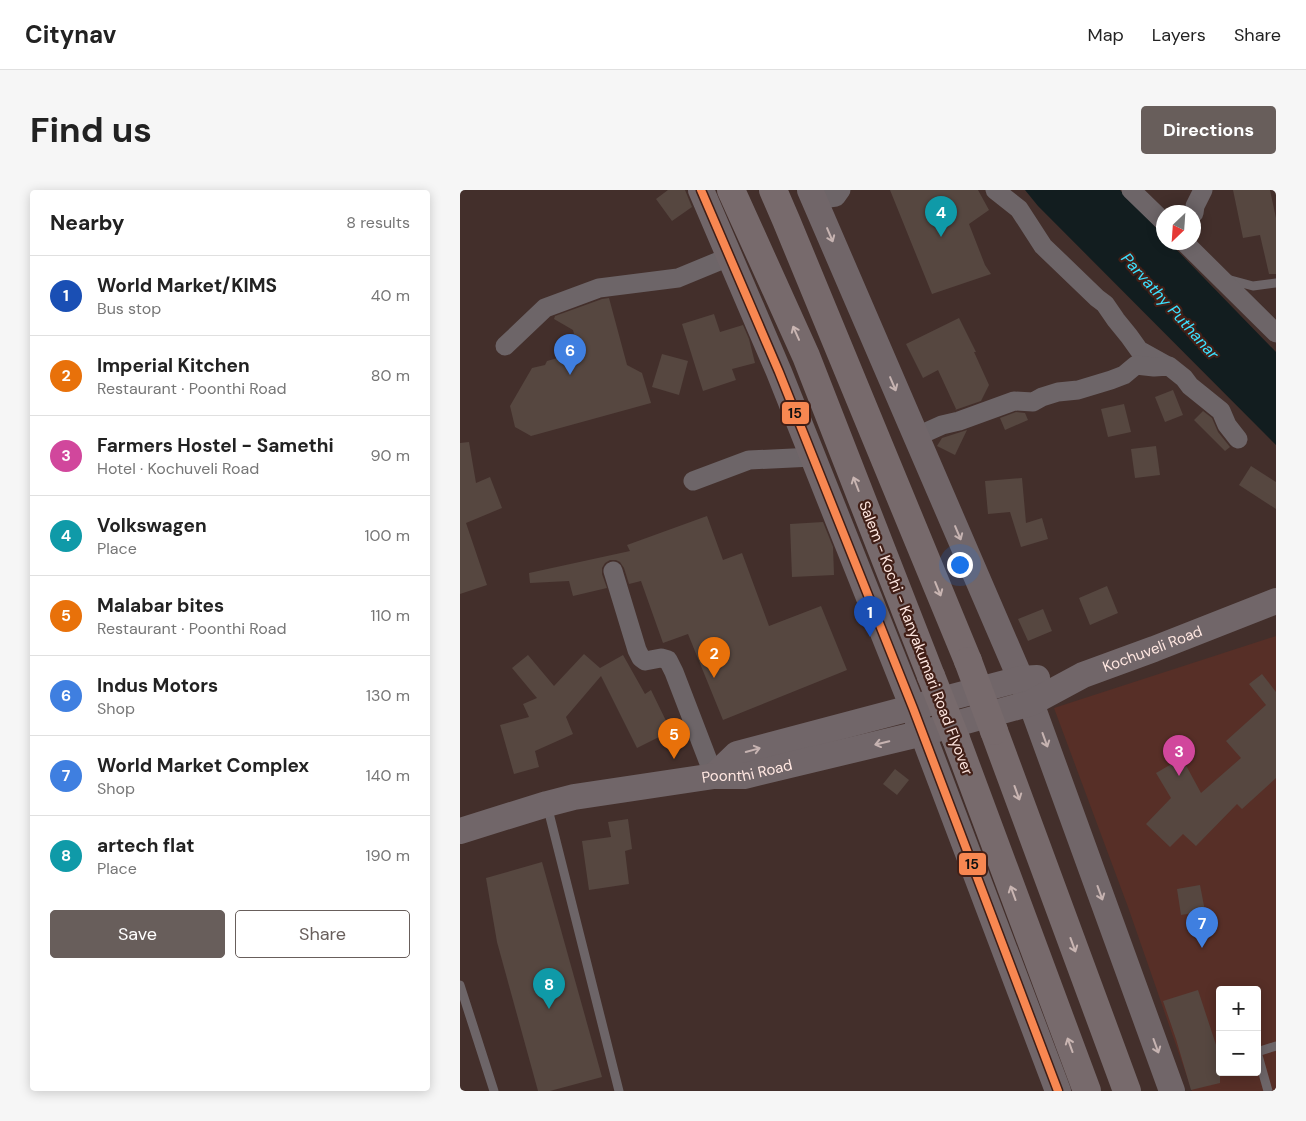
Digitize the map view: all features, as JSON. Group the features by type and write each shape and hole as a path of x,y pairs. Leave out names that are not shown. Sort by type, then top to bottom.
{"highway":[{"name":"Salem - Kochi - Kanyakumari Road Flyover","path":"732,190 806,356 932,676 1087,1091"},
{"path":"773,190 968,661 1127,1091"}],"street":[{"path":"701,190 779,372 923,733 1058,1091"},
{"path":"813,196 822,199 836,197 841,190"},
{"path":"995,190 1019,209 1043,246 1105,304 1139,350 1169,366 1184,378 1190,386 1220,411 1227,425 1238,438"},
{"path":"1131,190 1156,214"},
{"path":"1196,205 1203,190"},
{"path":"813,196 1031,703 1172,1091"},
{"path":"1193,250 1276,333"},
{"path":"505,346 545,308 599,288 678,278 729,257"},
{"path":"915,435 922,434 942,424 959,421 1014,401 1033,402 1058,392 1078,390 1111,380 1124,375 1136,366 1169,366"},
{"path":"693,481 750,460 813,457"},
{"path":"613,572 637,650 645,661 662,658 668,660 714,776 737,754 1020,679 1083,675"},
{"name":"Kochuveli Road","path":"1031,703 1083,675 1276,601"},
{"name":"Poonthi Road","path":"460,831 574,797 714,776 744,776 923,733 1031,703"}],"lane":[{"path":"1220,277 1253,286 1276,283"},
{"path":"547,804 619,1091"},
{"path":"460,985 494,1091"},
{"path":"1261,1051 1276,1046"},
{"path":"1261,1066 1268,1091"}],"shaded area":[{"path":"1276,636 1276,1091 1192,1091 1128,907 1054,708"}],"water":[{"name":"Parvathy Puthanar","path":"1025,190 1120,190 1156,228 1156,250 1177,250 1276,352 1276,445 1038,206"}],"building":[{"path":"668,190 685,190 692,207 672,221 656,199"},
{"path":"890,190 978,190 989,210 969,224 985,265 991,274 932,294"},
{"path":"1233,190 1270,190 1276,218 1276,274 1269,274 1260,235 1243,238"},
{"path":"609,298 627,365 642,373 651,403 531,436 515,427 510,406 532,368 545,365 547,361 579,352 573,330 554,319 555,316"},
{"path":"714,314 720,332 743,325 749,339 755,363 732,369 736,380 703,391 682,324"},
{"path":"959,318 976,352 974,352 989,385 981,401 955,410 938,370 923,378 906,344"},
{"path":"662,354 688,361 679,395 652,387"},
{"path":"1173,390 1183,415 1165,422 1155,397"},
{"path":"1124,404 1131,432 1108,437 1101,409"},
{"path":"1203,411 1212,418 1218,432 1230,447 1225,451 1194,420"},
{"path":"1016,412 1025,413 1028,420 1005,430 1000,418"},
{"path":"967,430 955,455 937,446 942,438"},
{"path":"469,442 476,483 490,477 502,508 466,523 487,585 460,594 460,443"},
{"path":"1156,446 1160,475 1135,478 1131,449"},
{"path":"1251,466 1276,482 1276,509 1239,485"},
{"path":"1022,478 1026,523 1042,518 1048,539 1021,547 1010,512 988,514 985,481"},
{"path":"707,516 723,560 742,553 769,626 821,606 847,670 723,720 688,634 663,643 641,581 629,584 620,562 610,560 602,568 607,588 573,596 569,581 530,583 529,573 630,551 627,545"},
{"path":"823,522 833,547 834,575 792,577 790,524"},
{"path":"1107,586 1118,613 1090,625 1079,598"},
{"path":"1043,609 1052,631 1028,641 1018,619"},
{"path":"584,654 600,668 623,655 645,694 651,690 671,731 637,748 601,676 566,717 573,734 535,751 539,767 514,774 500,725 529,717 523,704 537,698 512,668 528,655 554,686"},
{"path":"1262,674 1276,692 1276,778 1242,809 1237,804 1196,846 1183,834 1170,847 1146,824 1171,798 1156,773 1182,758 1201,793 1241,758 1226,741 1266,705 1249,684"},
{"path":"895,769 909,780 897,795 883,784"},
{"path":"628,819 632,849 625,851 629,884 589,890 582,841 611,837 608,822"},
{"path":"542,862 602,1077 550,1091 538,1091 497,942 486,878"},
{"path":"1200,885 1205,911 1181,915 1177,889"},
{"path":"1198,990 1216,1045 1216,1076 1220,1076 1220,1083 1191,1090 1163,1001"}],"transit line":[{"name":"15","path":"701,190 779,372 913,708 1058,1091"}],"place":[{"name":"Volkswagen","path":"941,237"},
{"name":"Indus Motors","path":"570,375"},
{"name":"World Market/KIMS","path":"870,637"},
{"name":"Imperial Kitchen","path":"714,678"},
{"name":"Malabar bites","path":"674,759"},
{"name":"Farmers Hostel - Samethi","path":"1179,776"},
{"name":"World Market Complex","path":"1202,948"},
{"name":"artech flat","path":"549,1009"}]}
